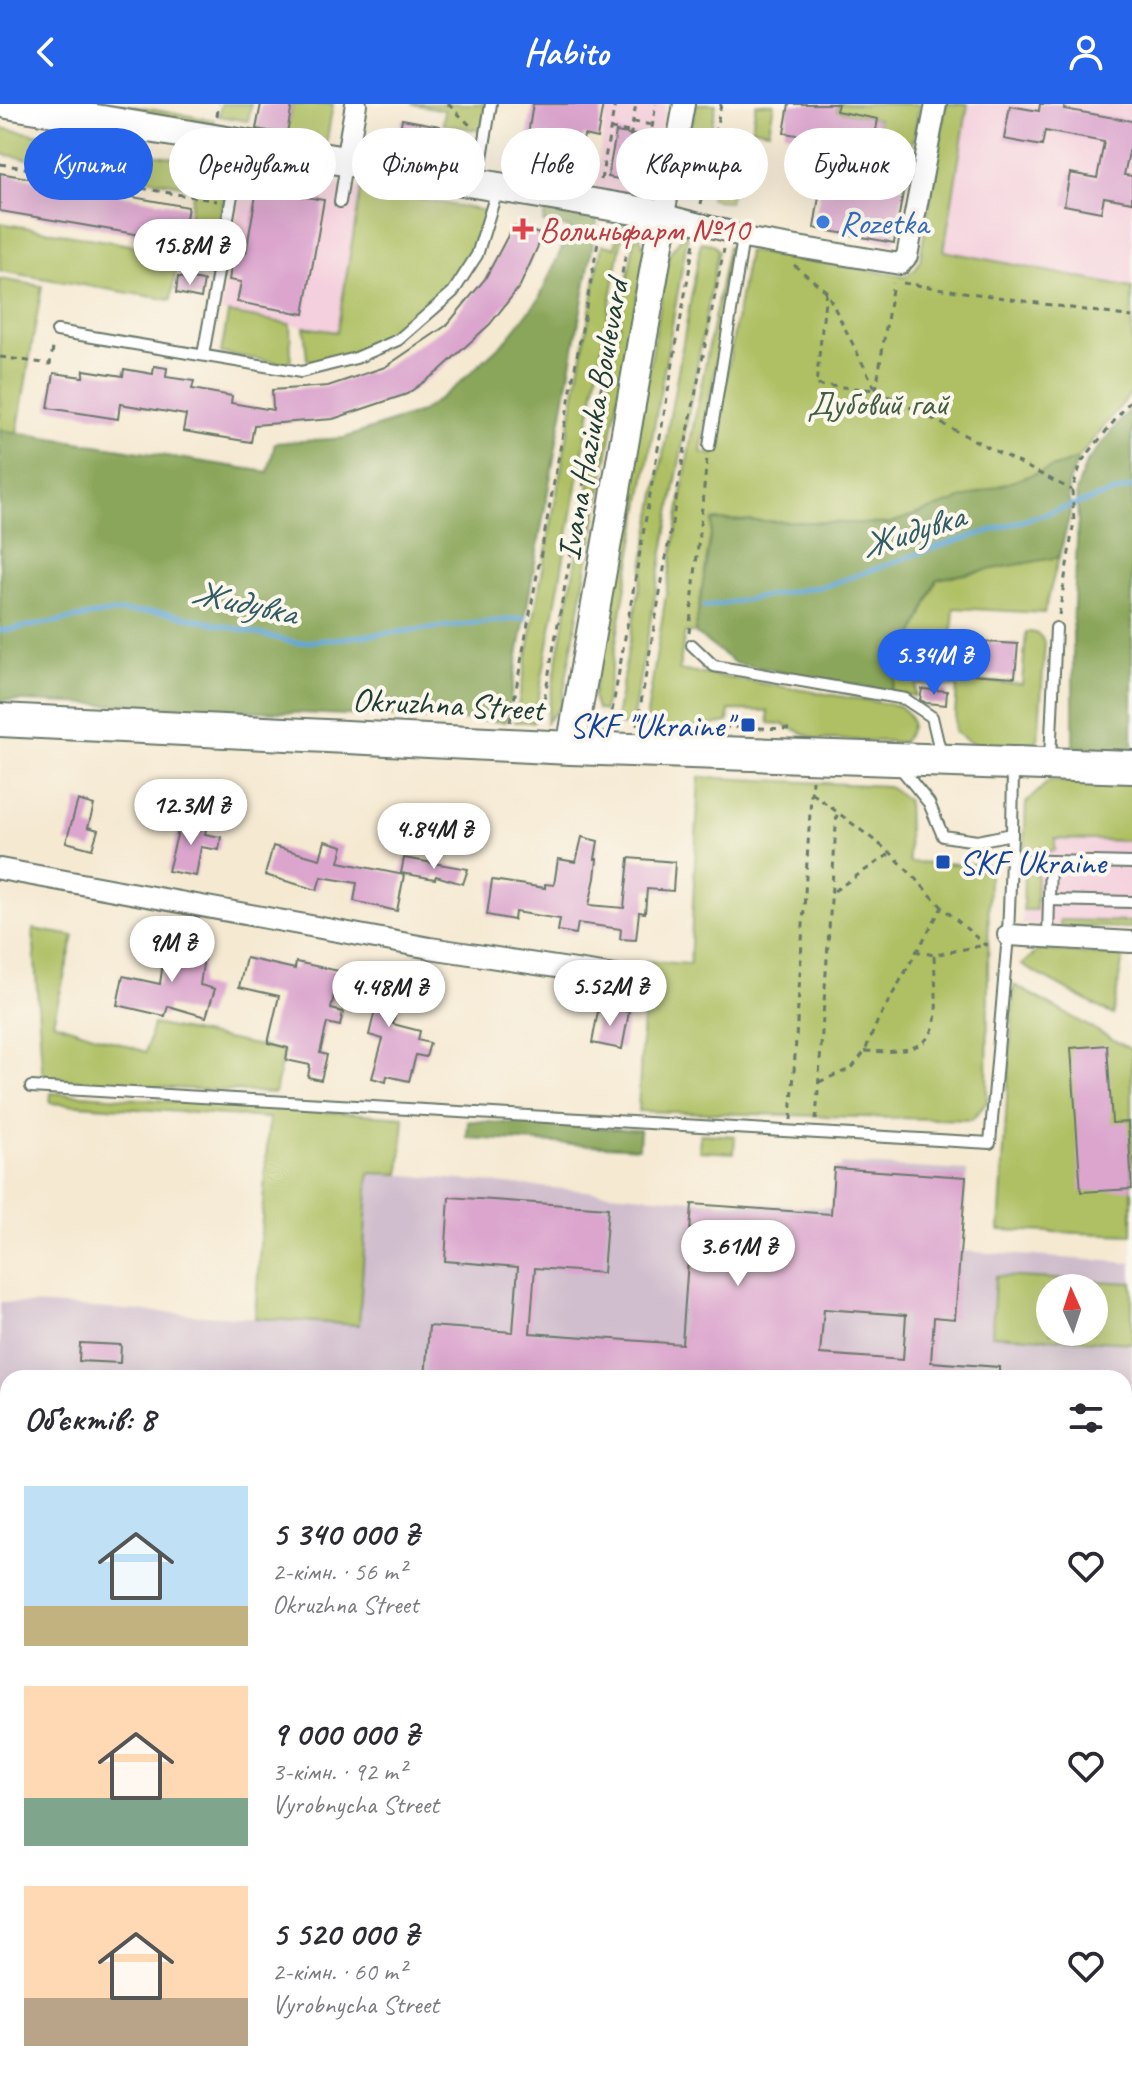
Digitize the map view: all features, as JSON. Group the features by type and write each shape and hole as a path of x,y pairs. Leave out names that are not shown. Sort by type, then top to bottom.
{"main road":[{"name":"Okruzhna Street","path":"0,720 571,748 1132,767"}],"street":[{"path":"7,104 169,132"},
{"path":"348,149 356,104"},
{"name":"Ivana Haziuka Boulevard","path":"571,748 684,104"},
{"path":"634,200 664,215 767,243 900,264 907,256 936,104"},
{"path":"336,148 488,184 616,196"},
{"path":"0,869 430,948 635,979"},
{"path":"1008,935 1132,942"}],"lane":[{"path":"57,331 301,372 356,358 398,340 453,292 477,255 488,184 485,140 491,104"},
{"path":"340,202 348,149"},
{"path":"203,355 232,200"},
{"path":"709,446 735,235"},
{"path":"1049,765 1056,628"},
{"path":"692,645 714,666 905,699 932,717 942,761"},
{"path":"893,759 929,803 943,836 977,841 1012,834"},
{"path":"31,1087 990,1143 1008,935 1014,763"},
{"path":"1010,860 1132,863"},
{"path":"1048,937 1050,861"},
{"path":"1049,900 1132,902"}],"path":[{"path":"448,104 473,128"},
{"path":"615,104 601,181 616,190"},
{"path":"632,128 636,104"},
{"path":"652,128 656,104"},
{"path":"614,727 609,722 721,104"},
{"path":"633,122 653,125"},
{"path":"610,129 616,130"},
{"path":"348,149 352,149"},
{"path":"0,164 231,203"},
{"path":"539,725 627,200"},
{"path":"510,725 603,215"},
{"path":"636,729 686,442 735,235"},
{"path":"767,243 826,291 876,390"},
{"path":"876,390 893,281 1132,317"},
{"path":"826,291 816,385 876,390 1072,490"},
{"path":"0,357 50,364 57,331"},
{"path":"1056,628 1074,521 1072,490 1082,461 1132,399"},
{"path":"692,645 688,621 709,446"},
{"path":"718,728 793,730"},
{"path":"791,1132 814,757"},
{"path":"812,793 891,853 942,907 985,945"},
{"path":"815,1133 837,812"},
{"path":"832,892 891,853"},
{"path":"818,1082 852,1068 865,1051 878,1020 942,907"},
{"path":"915,951 934,955 985,945 1008,935"},
{"path":"865,1051 893,1053 928,1039 936,1026 934,955"}],"shaded area":[{"path":"608,104 666,104 662,128 616,128 616,198 600,195 600,152"},
{"path":"968,104 1132,104 1132,288 943,251"},
{"path":"336,185 352,188 352,200 359,200 336,332 221,312 240,200 336,200"},
{"path":"627,200 650,200 649,204"},
{"path":"1055,839 1132,841 1132,928 1022,925 1024,850 1054,851"},
{"path":"841,1164 967,1171 961,1251 1132,1263 1132,1370 0,1370 0,1302 359,1325 369,1172 703,1201 837,1208"}],"green space":[{"path":"58,104 119,104 214,120 213,128 195,128"},
{"path":"221,104 251,104 248,121 219,116"},
{"path":"292,104 333,104 329,128 288,128"},
{"path":"412,104 486,104 482,128 443,124 445,110"},
{"path":"696,104 716,104 711,128 691,128"},
{"path":"756,104 774,104 769,131 768,128 752,128"},
{"path":"838,104 920,104 916,128 876,128 878,119 841,112 835,119"},
{"name":"Дубовий гай","path":"946,104 968,104 944,251 1132,288 1132,392 1078,459 888,524 713,520 695,633 685,632 679,670 900,706 911,723 903,742 817,739 782,724 769,723 768,711 729,710 728,722 695,728 645,727 690,443 728,247 735,249 701,452 713,455 748,251 905,276 916,269"},
{"path":"0,128 24,132 24,158 0,154"},
{"path":"153,154 169,157 169,183 153,180"},
{"path":"192,200 223,200 211,274 176,269 171,300 0,271 0,223 183,254"},
{"path":"359,200 424,200 486,211 472,253 449,289 395,335 354,353 313,363 307,359 304,327 337,332"},
{"path":"546,207 598,216 506,722 0,700 0,430 268,472 275,443 344,438 421,412 455,387 507,339 539,299 571,228 543,223"},
{"path":"620,220 625,221 534,722 515,722 602,245 615,247"},
{"path":"637,227 645,252 561,706 546,722"},
{"path":"684,234 688,234 604,711 597,709 593,697 669,254"},
{"path":"701,242 713,244 718,251 631,727 615,724"},
{"path":"0,279 42,286 17,433 0,430"},
{"path":"228,313 290,324 291,358 287,364 221,353"},
{"path":"1132,406 1132,750 1073,746 1076,492 1086,463"},
{"path":"1078,459 1068,486 1070,515 1059,557 937,579 890,692 735,663 695,633 713,520 888,524"},
{"path":"1059,557 1044,613 954,608 949,680 1022,684 1026,632 1037,634 1045,643 1038,740 1029,747 975,745 954,732 957,687 916,684 915,696 890,692 937,579"},
{"path":"699,777 888,786 907,800 909,862 989,865 987,1102 972,1120 638,1111 646,961 690,964"},
{"path":"1049,781 1132,783 1132,841 1055,839 1055,851 1024,850 1026,803"},
{"path":"1024,873 1037,873 1036,910 1023,910"},
{"path":"1060,920 1132,922 1132,928 1060,926"},
{"path":"33,929 74,936 53,1022 146,1052 153,1024 284,1051 275,1093 43,1082"},
{"path":"1039,950 1123,957 1113,1015 1021,965"},
{"path":"1014,985 1132,1050 1132,1235 999,1230"},
{"path":"51,1093 404,1117 400,1174 369,1173 359,1325 255,1318 269,1118 50,1103"},
{"path":"468,1121 640,1130 639,1148 467,1138"},
{"path":"700,1134 735,1136 734,1153 699,1151"},
{"path":"995,1276 1036,1278 1036,1338 992,1335"},
{"path":"1108,1282 1132,1283 1132,1343 1108,1342"}],"building":[{"path":"261,104 292,104 288,128 256,128"},
{"path":"533,104 603,104 599,128 529,128"},
{"path":"789,104 838,104 836,111 878,119 876,128 785,128"},
{"path":"1040,104 1065,104 1064,109 1132,121 1132,139 1124,175 1132,176 1132,202 1104,197 1101,212 1064,205 1070,173 1097,178 1104,142 1045,131 1042,146 1004,139 1010,106 1039,111"},
{"path":"402,119 440,126 440,128 400,128"},
{"path":"616,132 616,179 608,177"},
{"path":"0,173 24,177 24,200 149,200 188,207 182,242 0,211"},
{"path":"255,200 324,200 304,314 237,302 241,282 229,280 234,251 246,253"},
{"path":"818,200 902,200 894,243 814,228"},
{"path":"513,226 543,235 520,286 490,324 439,371 407,394 333,419 254,425 251,442 183,431 186,415 120,404 118,419 48,408 54,373 83,377 84,370 123,376 124,369 153,374 154,366 167,368 166,377 194,381 192,389 232,396 231,403 273,410 272,390 328,386 385,367 447,325 485,279"},
{"path":"178,277 204,281 201,298 176,293"},
{"path":"955,640 1018,644 1015,677 953,673"},
{"path":"922,689 947,691 946,705 920,700"},
{"path":"78,800 94,805 88,827 98,830 92,849 66,842"},
{"path":"181,819 207,825 205,834 221,837 219,850 201,847 196,876 168,871"},
{"path":"582,837 598,841 589,905 624,908 629,858 675,862 673,891 647,889 645,913 639,912 636,940 620,939 621,929 578,923 576,934 558,931 560,919 515,912 514,920 487,915 492,880 545,888 545,884 554,885 558,859 576,862"},
{"path":"325,841 343,846 339,862 404,875 397,911 354,901 357,883 321,877 317,890 265,875 273,846 320,859"},
{"path":"404,858 468,869 463,884 436,876 435,879 401,873"},
{"path":"191,940 206,943 200,985 215,989 206,1017 168,1006 165,1016 117,1005 123,976 160,984 166,942 190,946"},
{"path":"246,958 295,969 296,962 339,971 331,1009 343,1012 340,1026 327,1023 320,1053 327,1055 321,1080 308,1077 310,1065 286,1060 288,1048 268,1043 279,996 239,987"},
{"path":"360,966 385,972 382,984 397,988 391,1011 396,1012 393,1024 420,1031 418,1040 430,1043 426,1057 416,1055 409,1081 387,1076 386,1082 372,1078 383,1039 369,1035 375,1010 359,1006 365,983 356,981"},
{"path":"599,1006 629,1012 622,1049 592,1043"},
{"path":"1107,1045 1112,1123 1128,1122 1132,1189 1081,1192 1071,1048"},
{"path":"834,1168 966,1177 955,1319 934,1317 931,1362 999,1367 999,1370 426,1370 429,1326 513,1332 518,1267 445,1261 449,1197 608,1208 603,1273 535,1268 530,1333 682,1344 692,1204 831,1214","holes":["824,1309 906,1315 903,1360 820,1354"]},
{"path":"80,1343 121,1345 120,1363 79,1361"}],"waterway":[{"name":"Жидувка","path":"704,607 829,585 934,548 1132,487"},
{"name":"Жидувка","path":"0,631 113,612 165,612 297,643 525,618"}],"place":[{"name":"Rozetka","path":"823,222"},
{"name":"Волиньфарм №10","path":"523,229"},
{"name":"SKF \"Ukraine\"","path":"748,725"},
{"name":"SKF Ukraine","path":"943,862"}]}
